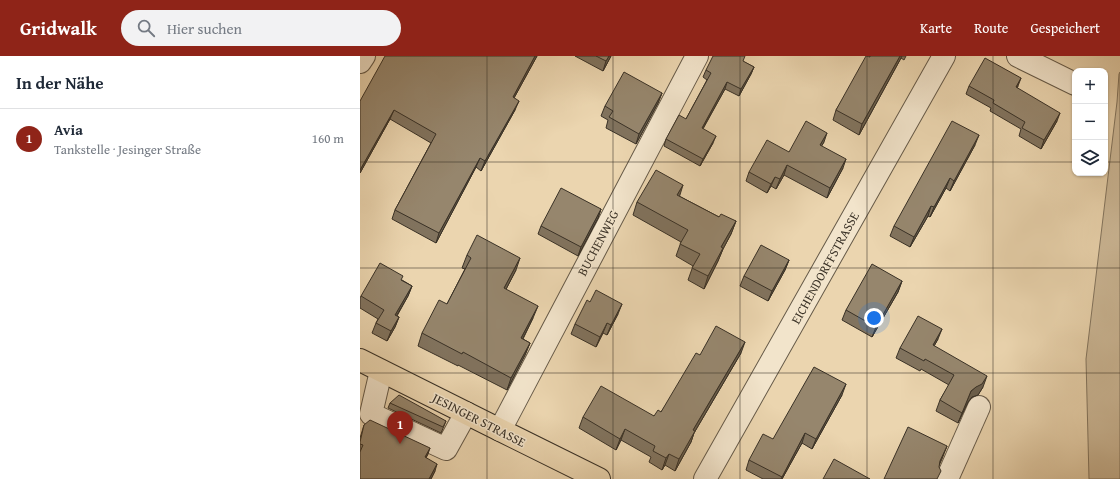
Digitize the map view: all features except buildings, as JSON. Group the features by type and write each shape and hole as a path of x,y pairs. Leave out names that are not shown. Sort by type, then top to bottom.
{"main road":[{"name":"JESINGER STRASSE","path":"360,360 599,479"}],"street":[{"path":"360,62 364,56"},
{"name":"BUCHENWEG","path":"500,430 697,56"},
{"name":"EICHENDORFFSTRASSE","path":"705,479 944,56"},
{"path":"1018,56 1072,83"},
{"path":"381,371 371,414 446,449 466,413"},
{"path":"947,479 979,407"}],"shaded area":[{"path":"1120,72 1120,479 1089,479 1086,359"}],"place":[{"name":"Avia","path":"400,444"}]}
